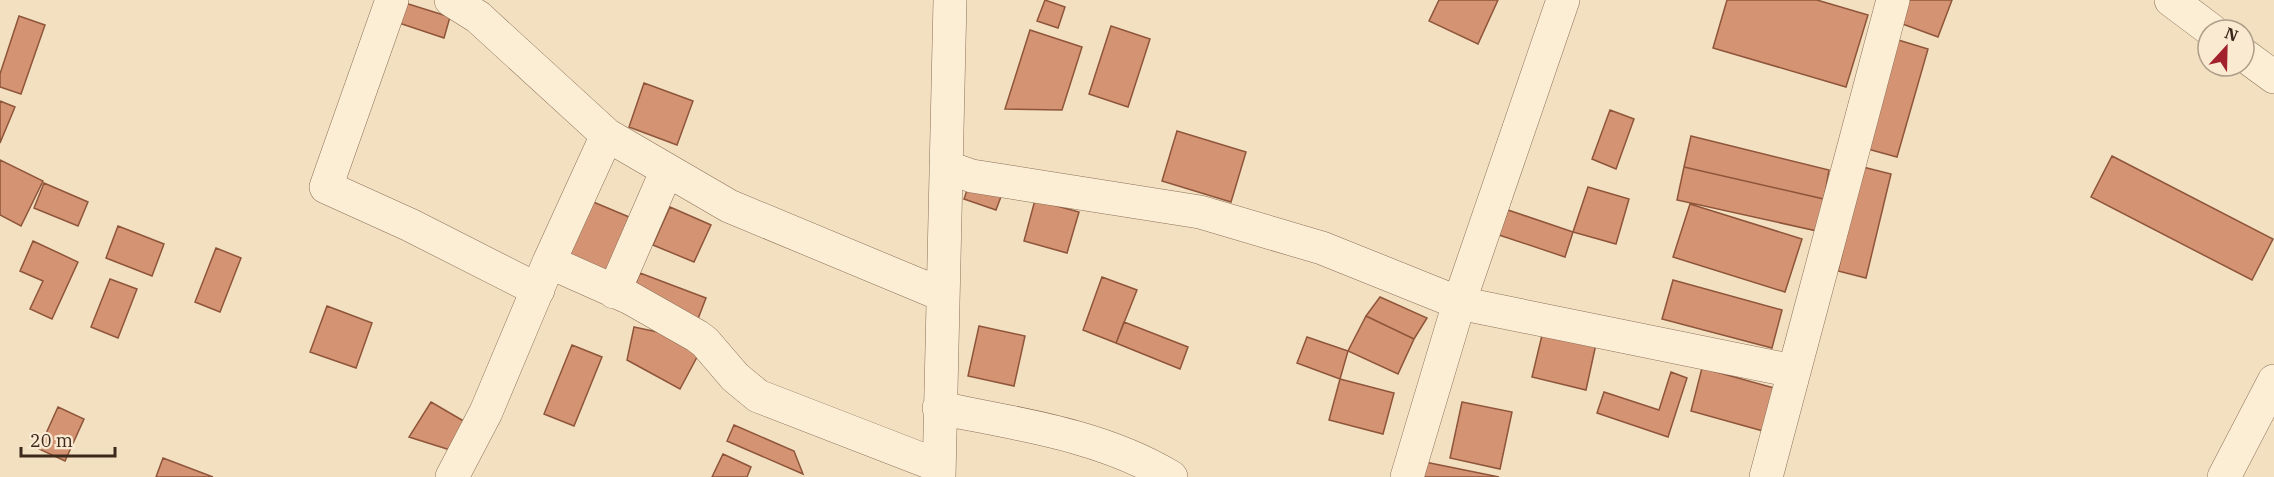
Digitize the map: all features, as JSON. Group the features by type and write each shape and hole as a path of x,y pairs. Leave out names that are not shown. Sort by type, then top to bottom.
{"street":[{"path":"392,0 326,187 410,225 543,276 614,292 630,298 705,342 735,377 758,396 939,471 950,0"},
{"path":"451,0 478,16 607,135 729,206 756,219 943,295"},
{"path":"1407,477 1459,303 1563,0"},
{"path":"1766,477 1893,0"},
{"path":"2171,0 2196,19"},
{"path":"2256,64 2274,77"},
{"path":"452,477 486,412 543,276 607,135"},
{"path":"946,167 972,176 1200,212 1322,248 1459,303 1793,371"},
{"path":"614,292 667,170"},
{"path":"2224,477 2274,381"},
{"path":"939,408 1068,435 1114,450 1171,477"}],"building":[{"path":"1045,0 1065,7 1058,28 1037,21"},
{"path":"1439,0 1498,0 1478,44 1429,21"},
{"path":"1727,0 1817,0 1868,15 1846,87 1713,48"},
{"path":"1896,0 1952,0 1938,37 1889,19"},
{"path":"402,2 450,17 444,38 396,22"},
{"path":"19,16 45,25 21,94 0,87 0,74"},
{"path":"1111,26 1150,39 1128,107 1089,94"},
{"path":"1030,30 1082,47 1062,110 1005,109"},
{"path":"1895,39 1928,49 1897,157 1864,148"},
{"path":"644,83 693,101 677,145 629,127"},
{"path":"0,101 15,107 0,143"},
{"path":"1610,110 1634,119 1616,169 1592,159"},
{"path":"1177,131 1246,152 1231,202 1162,181"},
{"path":"1691,136 1829,170 1824,199 1684,167"},
{"path":"2112,156 2273,239 2252,280 2091,197"},
{"path":"0,160 43,181 21,226 0,215"},
{"path":"1684,167 1824,199 1817,231 1677,200"},
{"path":"1863,167 1891,174 1866,278 1838,271"},
{"path":"972,176 1005,186 996,210 964,199"},
{"path":"44,183 88,202 78,226 34,208"},
{"path":"1588,187 1629,199 1616,244 1573,232"},
{"path":"1035,200 1079,212 1067,253 1024,241"},
{"path":"591,201 629,217 605,276 566,260"},
{"path":"1690,204 1802,239 1785,292 1673,257"},
{"path":"670,207 711,225 694,262 653,245"},
{"path":"1508,210 1573,232 1565,257 1499,235"},
{"path":"118,226 164,244 152,276 106,258"},
{"path":"33,241 78,262 52,319 30,309 43,281 20,271"},
{"path":"216,248 241,258 220,312 195,302"},
{"path":"640,273 706,298 696,324 630,298"},
{"path":"1102,277 1137,290 1116,343 1083,330"},
{"path":"110,279 137,289 118,338 91,327"},
{"path":"1673,280 1782,310 1772,348 1662,319"},
{"path":"1380,297 1427,318 1414,339 1366,316"},
{"path":"327,306 372,323 356,368 310,352"},
{"path":"1366,316 1414,339 1398,374 1348,351"},
{"path":"1124,322 1188,347 1180,369 1116,343"},
{"path":"979,326 1025,336 1014,386 968,376"},
{"path":"634,327 705,342 680,389 627,360"},
{"path":"1543,331 1596,344 1586,390 1532,377"},
{"path":"1307,337 1348,351 1340,379 1297,363"},
{"path":"572,345 602,357 574,426 544,414"},
{"path":"1702,368 1774,388 1763,431 1691,411"},
{"path":"1671,372 1687,378 1668,437 1597,413 1604,392 1659,410"},
{"path":"1340,379 1394,393 1383,434 1329,420"},
{"path":"431,402 467,423 466,455 409,437"},
{"path":"1462,402 1512,412 1500,469 1450,458"},
{"path":"58,407 84,419 65,461 39,449"},
{"path":"734,425 794,451 803,474 727,441"},
{"path":"723,454 751,467 747,477 712,477"},
{"path":"163,458 213,477 156,477"},
{"path":"1425,462 1499,477 1422,477"}]}
